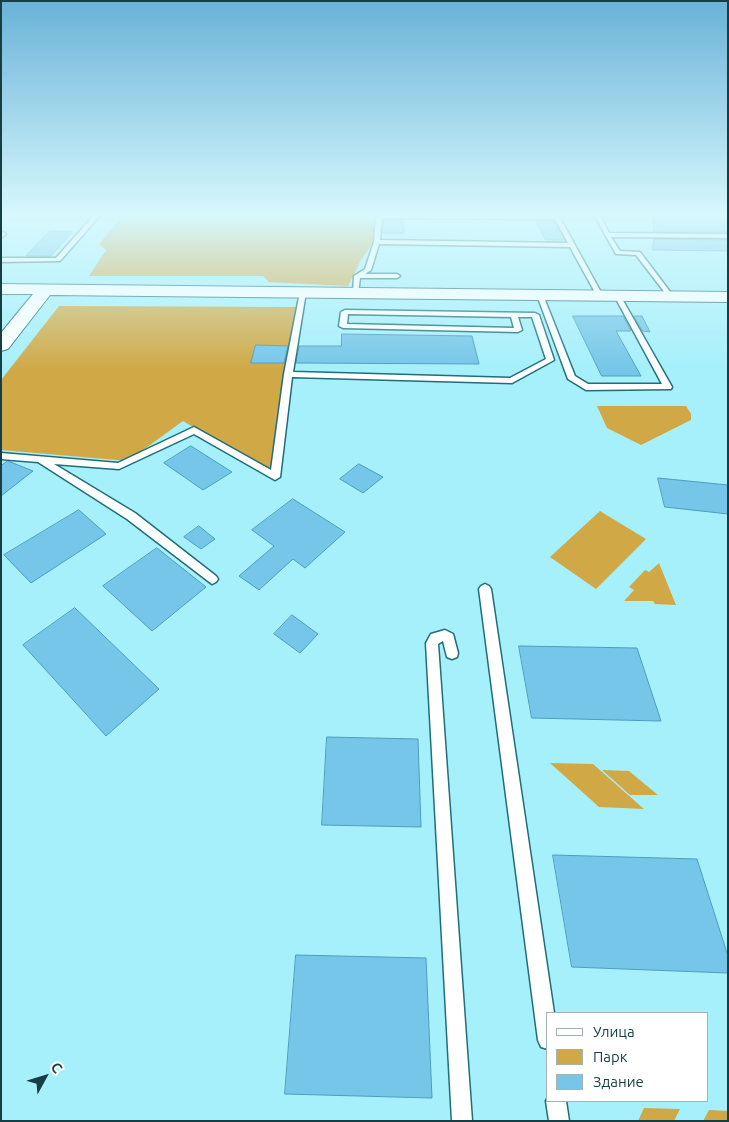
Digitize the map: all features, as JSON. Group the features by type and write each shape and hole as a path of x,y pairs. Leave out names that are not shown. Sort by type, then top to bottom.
{"street":[{"path":"1,288 304,292 356,285 389,303 540,295 728,297"},
{"path":"1,345 46,289"}],"lane":[{"path":"356,285 369,265"},
{"path":"583,265 600,296"},
{"path":"648,265 672,297"},
{"path":"356,285 397,276"},
{"path":"1,456 119,466 194,430 275,477 288,374 304,292"},
{"path":"540,295 571,377 586,387 668,387 618,297"},
{"path":"288,374 512,381 550,360 534,315 514,315 389,303 345,312 343,326 518,330 514,315"},
{"path":"389,303 389,327"},
{"path":"40,459 131,516 212,578"},
{"path":"485,589 546,1026"},
{"path":"452,653 449,638 445,635 435,638 432,643 462,1121"},
{"path":"556,1102 559,1121"}],"green space":[{"path":"96,265 358,265 348,286 269,282 263,276 89,276"},
{"path":"59,306 302,307 273,475 183,421 128,461 1,450 1,380"},
{"path":"597,406 686,406 691,414 691,420 641,445 607,428"},
{"path":"600,511 646,539 596,589 550,557"},
{"path":"659,563 676,605 655,604 653,601 624,601 634,590 629,587 645,570 649,572"},
{"path":"550,763 593,764 644,809 599,807"},
{"path":"602,770 629,771 658,795 630,795"},
{"path":"644,1108 680,1109 674,1121 638,1121"},
{"path":"709,1110 728,1111 728,1121 703,1121"}],"building":[{"path":"573,316 623,316 631,331 616,331 641,376 602,376"},
{"path":"634,316 642,316 650,332 643,331"},
{"path":"342,334 472,336 479,364 296,363 299,346 341,346"},
{"path":"256,345 288,346 284,363 251,363"},
{"path":"191,446 232,472 203,490 164,463"},
{"path":"8,461 33,471 1,496 1,466"},
{"path":"359,464 383,477 363,493 340,479"},
{"path":"658,478 728,485 728,514 665,507"},
{"path":"293,499 345,532 305,568 293,559 259,590 239,576 274,546 252,530"},
{"path":"79,510 106,534 31,583 4,555"},
{"path":"199,526 215,539 201,549 184,537"},
{"path":"157,548 206,587 152,631 103,586"},
{"path":"75,608 159,689 106,736 23,645"},
{"path":"292,615 318,634 300,653 274,634"},
{"path":"519,646 637,648 661,721 532,718"},
{"path":"327,737 418,739 421,827 322,825"},
{"path":"553,855 697,859 728,956 728,973 572,967"},
{"path":"296,955 426,958 432,1098 285,1094"}]}
